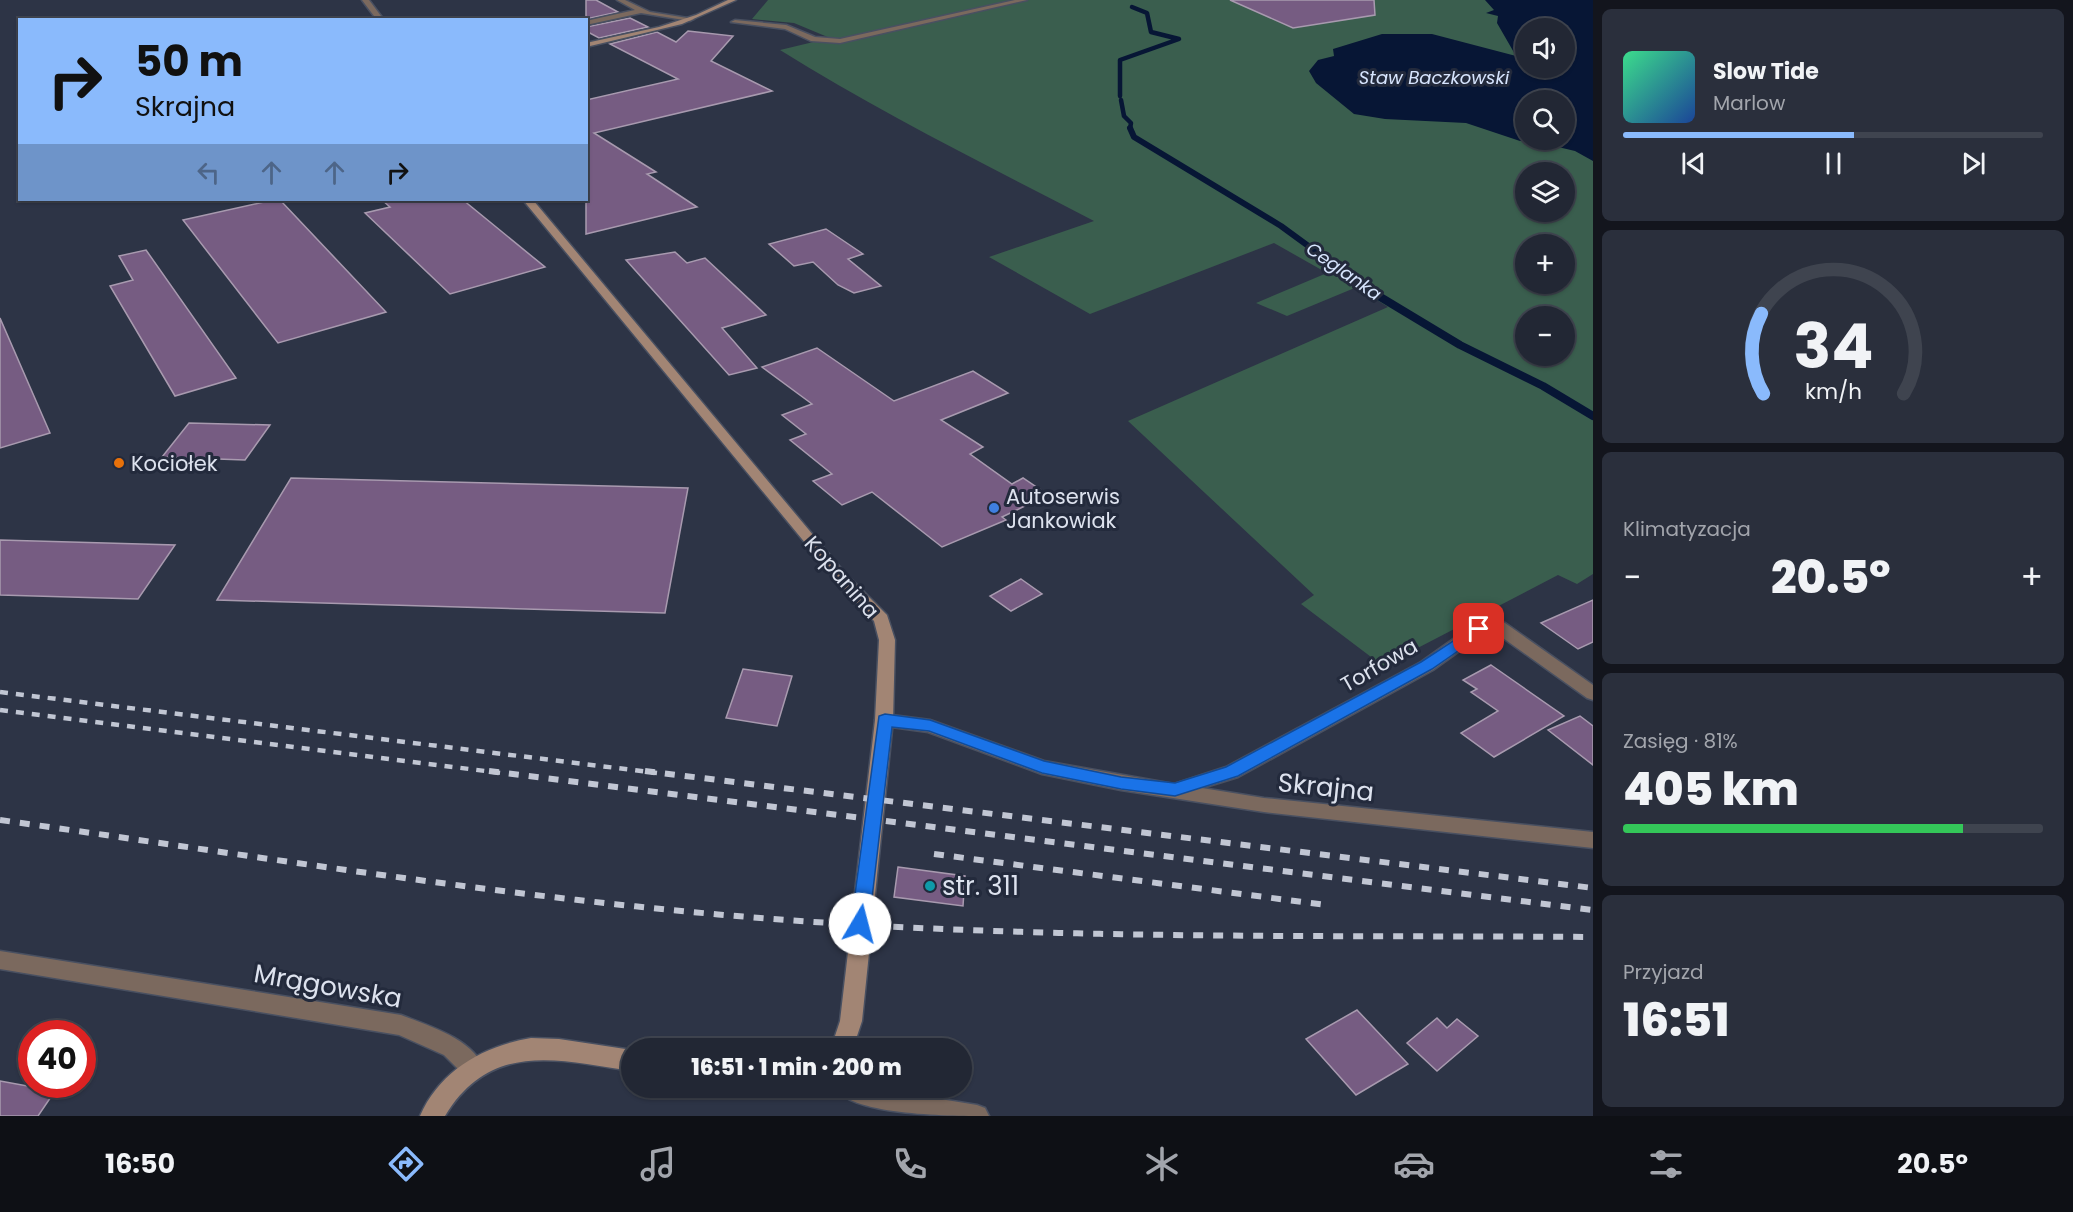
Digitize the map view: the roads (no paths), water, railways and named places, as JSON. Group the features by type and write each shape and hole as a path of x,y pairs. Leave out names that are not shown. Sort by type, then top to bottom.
{"street":[{"path":"365,0 379,18"},
{"path":"620,0 641,11 690,19"},
{"path":"588,45 653,31 690,19 733,0"},
{"path":"735,22 786,27 814,39 840,41 1024,0"},
{"path":"588,23 641,11"},
{"name":"Kopanina","path":"529,201 832,567 881,619 887,640 885,720 851,1021 845,1038"},
{"name":"Torfowa","path":"1175,790 1232,772 1427,666 1479,629 1499,627 1593,694"},
{"name":"Skrajna","path":"885,720 930,726 1042,767 1121,783 1264,806 1593,840"},
{"name":"Mrągowska","path":"0,960 401,1025 452,1048 473,1068"},
{"path":"432,1116 451,1089 473,1068 516,1050 549,1048 621,1059"},
{"path":"870,1098 977,1116"}],"water":[{"name":"Staw Baczkowski","path":"1485,0 1593,0 1593,161 1571,150 1575,150 1575,90 1515,90 1515,139 1466,123 1385,119 1354,114 1316,83 1309,71 1318,60 1334,56 1333,49 1382,34 1432,34 1515,56 1515,78 1575,78 1575,18 1515,18 1515,54 1497,23 1498,16 1486,13 1494,10"}],"waterway":[{"name":"Ceglanka","path":"1120,96 1120,60 1179,39 1151,32 1147,13 1132,7"},
{"name":"Ceglanka","path":"1121,100 1124,116 1131,123 1130,128"},
{"name":"Ceglanka","path":"1130,128 1134,137 1281,226 1374,294"},
{"name":"Ceglanka","path":"1372,292 1460,345 1543,386 1593,416"}],"railway":[{"path":"0,692 657,773"},
{"path":"0,710 501,773"},
{"path":"489,771 1593,910"},
{"path":"645,771 1593,888"},
{"path":"0,820 482,888 773,919 875,926 1080,933 1593,937"},
{"path":"934,854 1326,905"}],"place":[{"name":"Kociołek","path":"119,463"},
{"name":"Autoserwis Jankowiak","path":"994,508"},
{"name":"str. 311","path":"930,886"}]}
